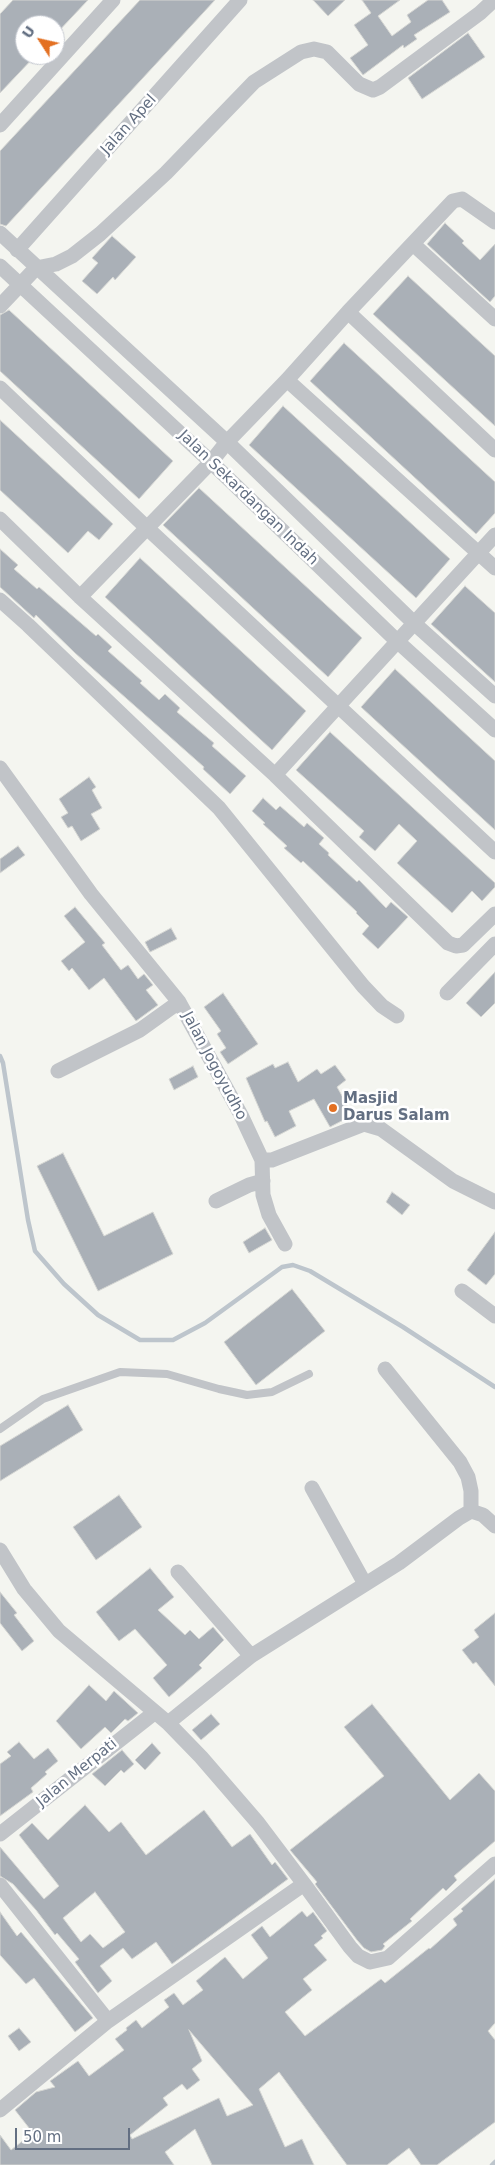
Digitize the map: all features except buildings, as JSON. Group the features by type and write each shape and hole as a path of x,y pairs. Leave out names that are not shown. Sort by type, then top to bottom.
{"street":[{"path":"0,125 113,0"},
{"name":"Jalan Apel","path":"17,250 240,0"},
{"path":"0,306 36,268 56,264 72,256 100,234 166,173 254,82 301,52 314,49 327,52 360,84 373,90 380,87 480,13 494,0"},
{"path":"80,597 211,462 227,442 453,201 462,199 495,222"},
{"name":"Jalan Sekardangan Indah","path":"0,234 227,442 415,624 495,696"},
{"path":"413,244 495,319"},
{"name":"Jalan Sekardangan Indah","path":"0,266 211,462 397,641 495,730"},
{"path":"348,312 495,450"},
{"path":"287,380 495,568"},
{"path":"0,388 146,527 495,852"},
{"path":"0,520 80,597 275,775 448,943 456,946 463,944 495,914"},
{"path":"275,775 495,536"},
{"path":"0,600 219,808 363,986 382,1006 398,1016"},
{"name":"Jalan Jogoyudho","path":"0,768 91,894 179,1002 241,1116 262,1160"},
{"path":"447,994 495,944"},
{"path":"58,1071 140,1030 179,1002"},
{"path":"285,1244 269,1215 263,1195 262,1160 272,1160 364,1124 381,1129 453,1182 495,1202"},
{"path":"216,1201 249,1185 263,1181"},
{"path":"462,1291 495,1316"},
{"path":"385,1369 460,1462 468,1477 471,1491 471,1511"},
{"path":"312,1488 365,1584"},
{"path":"168,1723 251,1656 316,1617 399,1563 459,1518 471,1511 483,1515 495,1526"},
{"path":"0,1550 7,1567 59,1631 168,1723 200,1757 258,1823 358,1956 370,1962 388,1958 495,1864"},
{"path":"178,1572 251,1656"},
{"name":"Jalan Merpati","path":"0,1834 154,1713"},
{"path":"0,2110 108,2020 304,1884"},
{"path":"0,1885 108,2020"}],"lane":[{"path":"0,1429 43,1399 120,1372 167,1374 219,1390 246,1395 272,1392 309,1374"}],"waterway":[{"path":"0,1056 3,1063 28,1220 35,1251 64,1284 98,1315 140,1340 173,1340 205,1323 282,1267 293,1265 310,1271 403,1327 495,1387"},
{"path":"492,2165 495,2162"}],"place":[{"name":"Masjid Darus Salam","path":"333,1108"}]}
